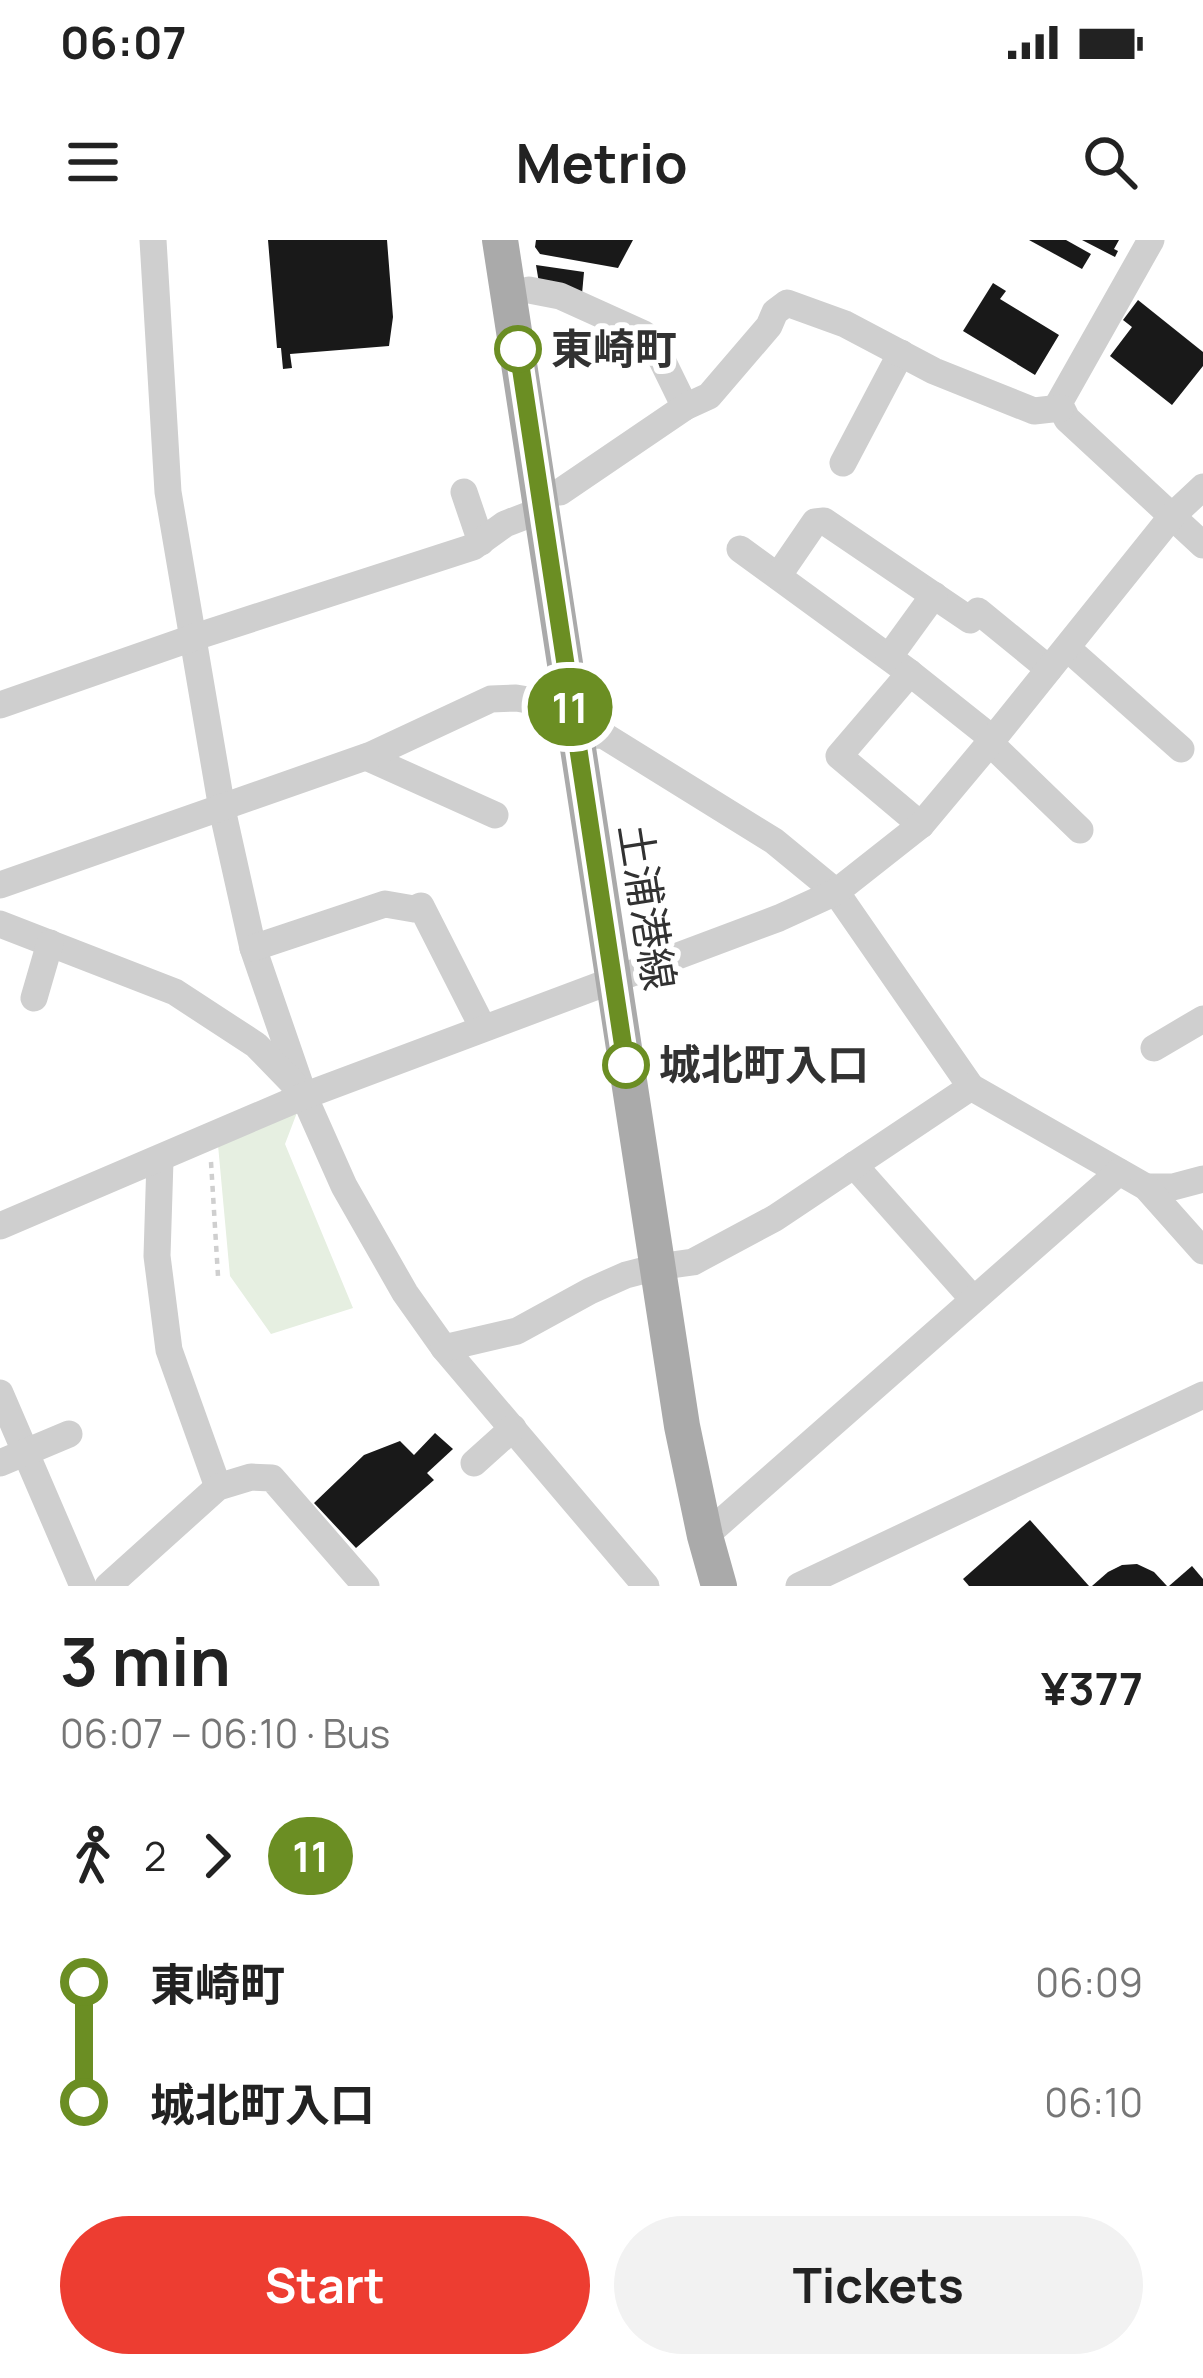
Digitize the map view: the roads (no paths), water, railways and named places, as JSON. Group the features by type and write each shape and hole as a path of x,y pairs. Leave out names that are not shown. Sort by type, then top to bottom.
{"main road":[{"name":"土浦港線","path":"500,240 552,501 573,721 682,1426 719,1586"}],"street":[{"path":"152,240 168,491 222,809 253,949 304,1096 354,1204 405,1293 444,1348 646,1586"},
{"path":"1150,240 1061,397 1061,408 1067,419 1203,545"},
{"path":"529,290 560,296 644,334 685,407"},
{"path":"0,705 473,547 505,524 552,501 685,407 710,396 787,303 845,324 934,370 1034,411 1061,408"},
{"path":"746,353 773,366"},
{"path":"842,463 901,353"},
{"path":"0,1226 304,1096 779,918 836,892 921,825 1172,516 1203,487"},
{"path":"464,493 481,542"},
{"path":"778,576 814,522 824,521 970,620 978,611 1058,658 1181,749"},
{"path":"740,548 900,665 992,741 1080,830"},
{"path":"921,825 839,755 900,665 934,595"},
{"path":"0,885 366,757 490,698 516,698 603,735 774,841 836,892 971,1087 1146,1187 1203,1250"},
{"path":"366,757 495,815"},
{"path":"253,949 385,904 421,906 483,1028"},
{"path":"0,924 176,992 256,1045 304,1096"},
{"path":"34,998 50,944"},
{"path":"1154,1048 1203,1019"},
{"path":"444,1348 517,1331 626,1275 693,1262 775,1218 971,1087"},
{"path":"160,1160 157,1256 169,1350 218,1487"},
{"path":"854,1165 974,1299"},
{"path":"705,1536 1119,1172"},
{"path":"1146,1187 1173,1187 1203,1179"},
{"path":"0,1394 13,1457 83,1586"},
{"path":"799,1586 1203,1395"},
{"path":"474,1463 513,1428"},
{"path":"13,1457 70,1434"},
{"path":"108,1586 218,1487 251,1477 272,1478 367,1586"}],"place":[{"name":"東崎町","path":"518,349"},
{"name":"城北町入口","path":"626,1065"}]}
